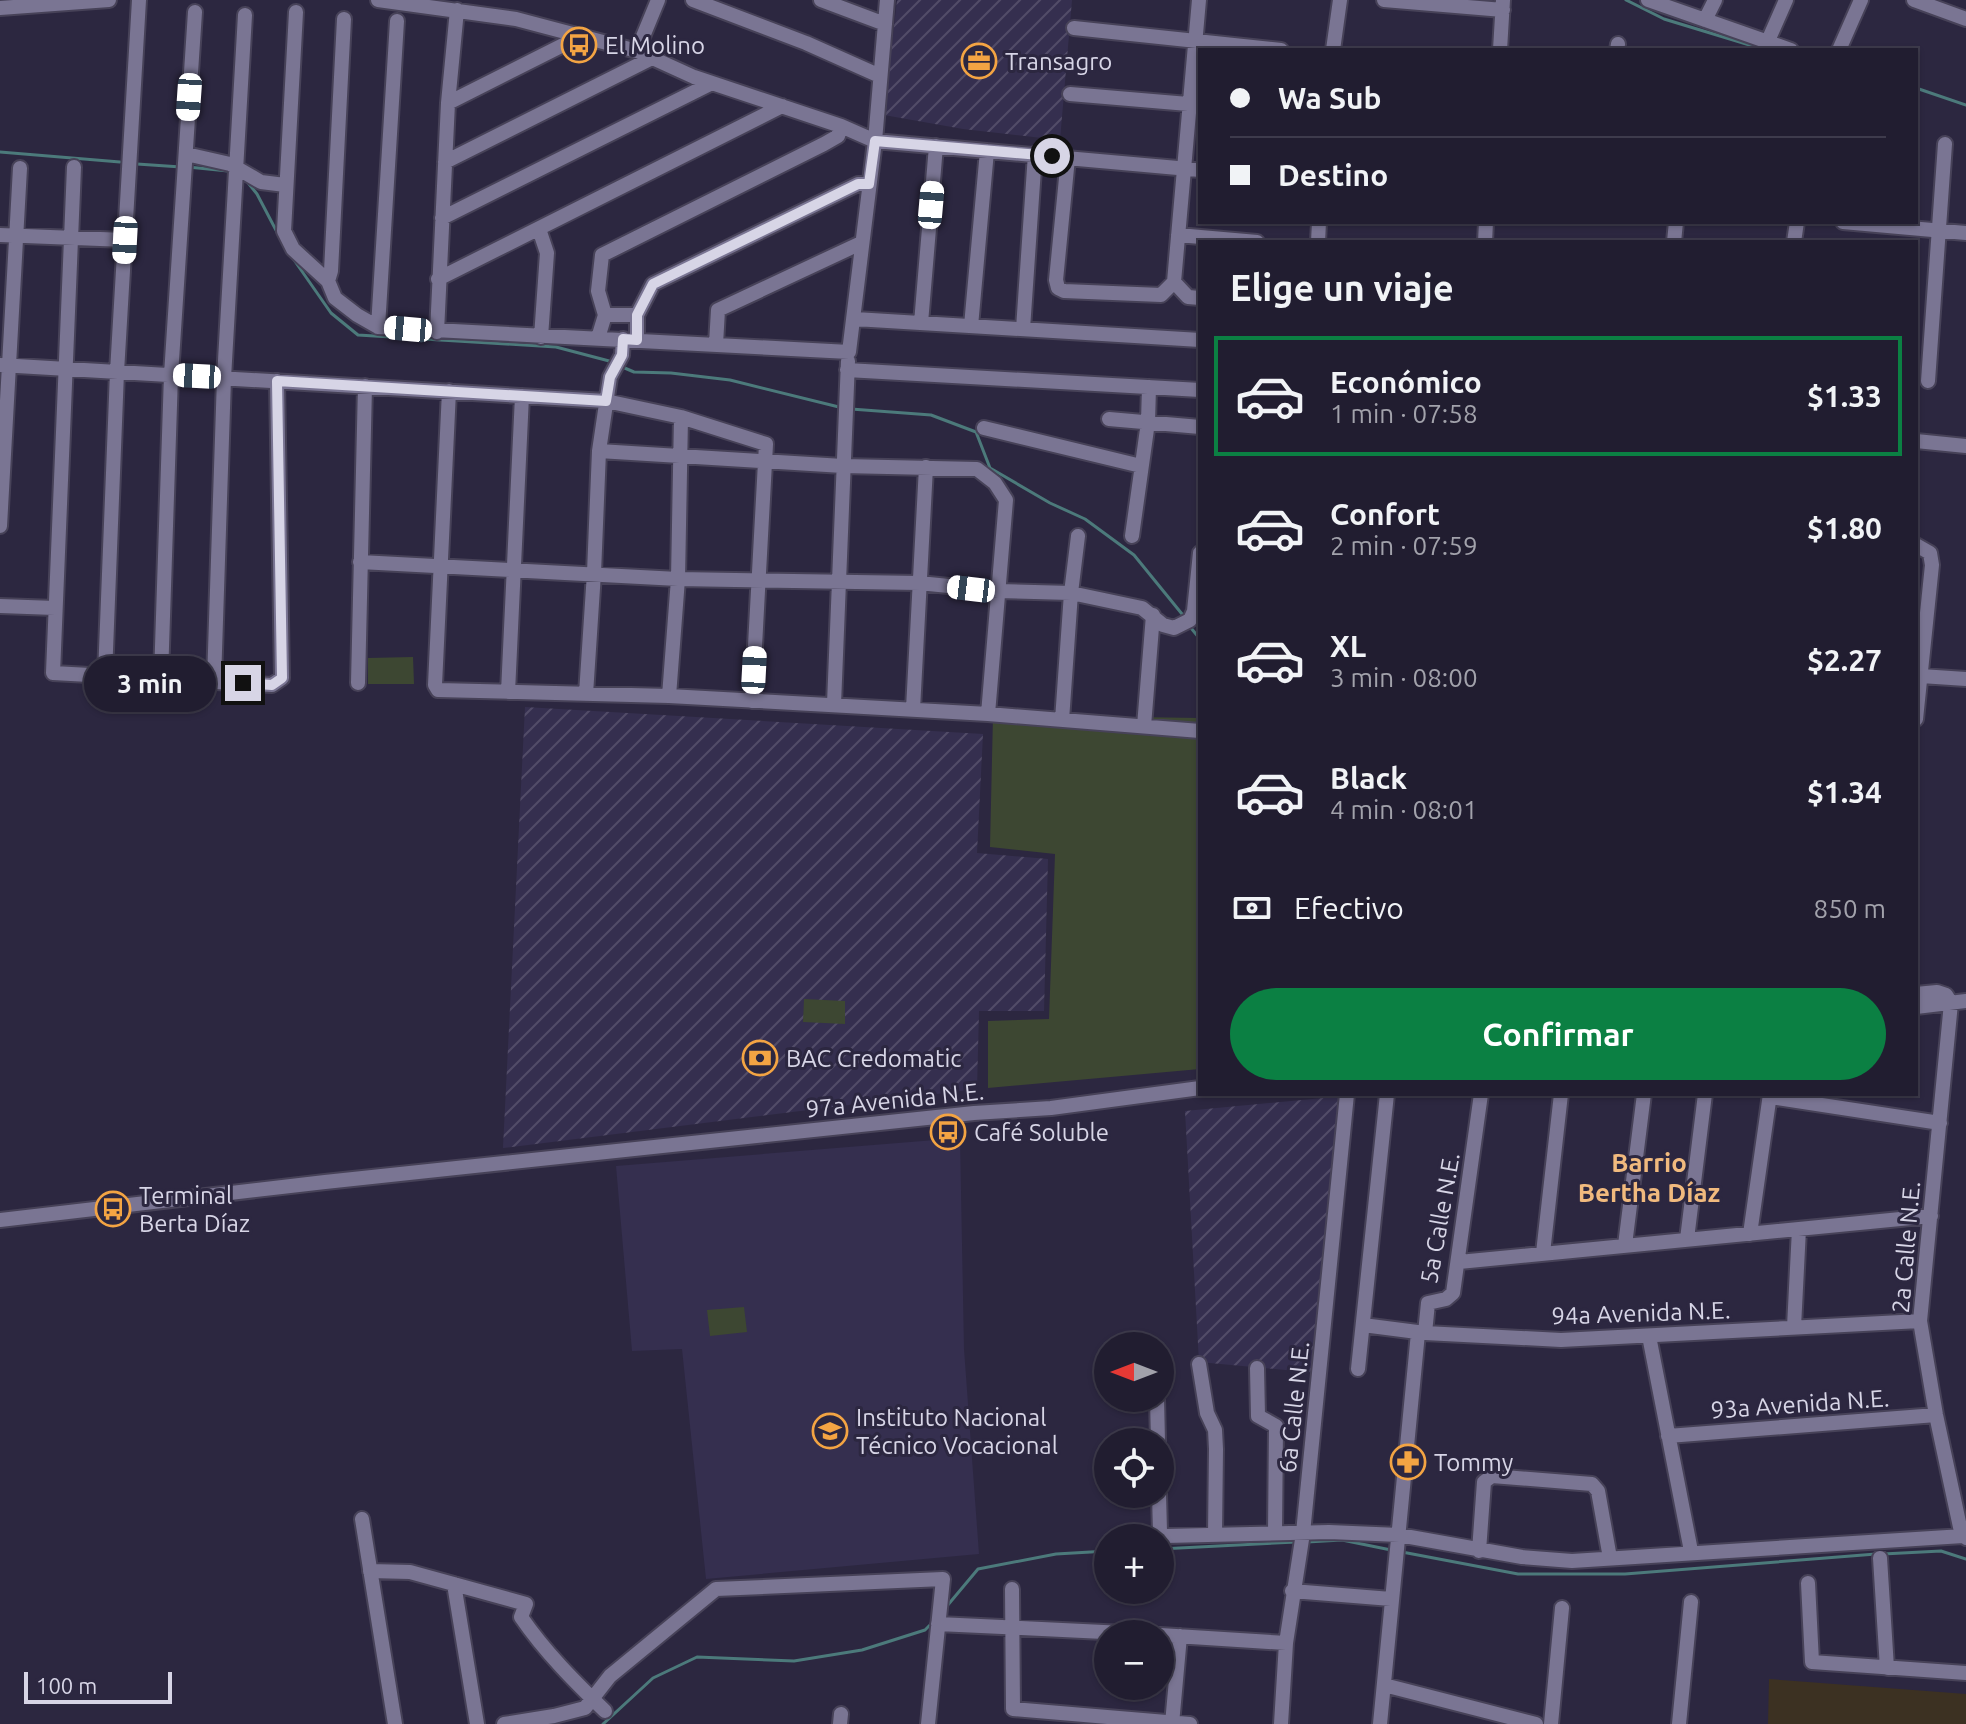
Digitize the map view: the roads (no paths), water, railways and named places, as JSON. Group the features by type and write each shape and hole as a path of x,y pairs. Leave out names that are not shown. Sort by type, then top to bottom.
{"street":[{"path":"0,8 44,2 109,0"},
{"path":"378,0 457,10 482,7 637,51 712,83 841,126 875,141 1198,170"},
{"path":"637,51 658,0"},
{"path":"693,0 806,43 880,76"},
{"path":"821,0 885,24"},
{"path":"834,704 847,370 875,141 887,0"},
{"path":"1068,158 1056,280 1058,288 1064,291 1161,295 1174,282 1182,169 1194,105 1194,42 1199,0"},
{"path":"1333,48 1340,0"},
{"path":"1384,0 1503,5 1500,48"},
{"path":"1648,0 1784,48"},
{"path":"1705,20 1715,0"},
{"path":"1767,43 1786,0"},
{"path":"1840,48 1861,0"},
{"path":"1914,0 1966,19"},
{"path":"105,675 117,372 138,8"},
{"path":"437,332 448,103 457,10"},
{"path":"161,677 171,375 195,12"},
{"path":"296,12 283,223 286,239 328,281 335,298 378,327 849,352"},
{"path":"214,681 224,378 245,15"},
{"path":"328,281 344,19"},
{"path":"378,327 397,21"},
{"path":"1074,28 1259,48"},
{"path":"448,103 581,36"},
{"path":"445,162 652,58"},
{"path":"442,218 712,83"},
{"path":"1070,94 1194,105"},
{"path":"438,279 782,106"},
{"path":"598,338 605,315 598,291 602,255 824,144 838,136 841,126"},
{"path":"1928,381 1945,144"},
{"path":"921,323 936,146"},
{"path":"971,326 987,151"},
{"path":"1023,329 1035,154"},
{"path":"186,164 285,185"},
{"path":"74,167 53,673 272,685 282,678 277,381"},
{"path":"0,526 4,366 20,168"},
{"path":"586,694 599,451 606,401 613,373 653,284 858,184 869,184"},
{"path":"1880,224 1966,233"},
{"path":"539,229 547,253 541,337"},
{"path":"0,235 125,240"},
{"path":"1178,235 1234,240"},
{"path":"716,344 718,310 861,243"},
{"path":"1174,282 1188,297 1198,298"},
{"path":"605,315 637,315"},
{"path":"855,319 1198,340"},
{"path":"4,366 606,401 681,417 766,444 752,701"},
{"path":"847,370 1198,390"},
{"path":"358,683 365,386"},
{"path":"1132,536 1148,422 1149,387"},
{"path":"449,391 435,685 438,690 834,704 1198,731"},
{"path":"508,692 522,396"},
{"path":"669,696 678,579 681,417"},
{"path":"1109,419 1198,427"},
{"path":"984,428 1141,466"},
{"path":"1918,441 1966,446"},
{"path":"599,451 843,466 977,469 995,483 1006,500 988,714"},
{"path":"913,709 926,467"},
{"path":"1062,720 1078,536"},
{"path":"1918,700 1932,565 1923,549"},
{"path":"360,562 678,579 919,583 998,591 1071,593 1142,608 1163,625 1174,628 1190,620 1198,573"},
{"path":"0,606 55,608"},
{"path":"1144,726 1153,615"},
{"path":"1921,676 1966,679"},
{"path":"1918,994 1937,992 1958,1002"},
{"path":"1918,1007 1958,1002"},
{"name":"2a Calle N.E.","path":"1958,1002 1940,1123 1920,1321 1936,1415 1964,1537"},
{"name":"97a Avenida N.E.","path":"0,1220 974,1113 1051,1108 1198,1088"},
{"name":"6a Calle N.E.","path":"1281,1724 1286,1643 1303,1533 1347,1096"},
{"path":"1358,1369 1387,1096"},
{"name":"5a Calle N.E.","path":"1421,1333 1428,1303 1452,1295 1481,1096"},
{"path":"1543,1253 1561,1096"},
{"path":"1625,1245 1644,1096"},
{"path":"1687,1239 1705,1096"},
{"path":"1750,1234 1770,1096"},
{"path":"1776,1096 1940,1123"},
{"path":"1459,1262 1931,1216"},
{"path":"1794,1327 1799,1229"},
{"name":"94a Avenida N.E.","path":"1363,1325 1421,1333 1561,1340 1920,1321"},
{"path":"1380,1724 1421,1333"},
{"path":"1649,1336 1691,1551"},
{"path":"1199,1364 1216,1449 1215,1535"},
{"path":"1257,1368 1258,1416 1276,1426 1275,1533"},
{"name":"93a Avenida N.E.","path":"1668,1436 1936,1415"},
{"path":"1479,1551 1484,1482 1487,1478 1591,1483 1596,1488 1610,1558"},
{"path":"1159,1508 1160,1532 1163,1535 1303,1533 1398,1540 1572,1561 1691,1551 1964,1537"},
{"path":"362,1519 395,1724"},
{"path":"1880,1558 1887,1668"},
{"path":"370,1571 410,1572 526,1604 521,1617 532,1633 605,1711"},
{"path":"504,1724 585,1708 610,1676 716,1589 943,1579 928,1724"},
{"path":"1808,1583 1812,1662 1966,1673"},
{"path":"454,1584 477,1724"},
{"path":"1012,1589 1013,1709 1190,1724"},
{"path":"1292,1591 1391,1599"},
{"path":"1679,1724 1691,1602"},
{"path":"1551,1724 1562,1608"},
{"path":"938,1624 1094,1631"},
{"path":"1174,1636 1286,1643"},
{"path":"1172,1723 1180,1636"},
{"path":"1384,1685 1536,1724"}],"waterway":[{"path":"1626,0 1664,19 1759,48"},
{"path":"1918,89 1966,105"},
{"path":"0,152 120,162"},
{"path":"137,164 181,167"},
{"path":"188,167 228,171"},
{"path":"245,179 257,194 278,234"},
{"path":"292,257 331,313 358,335 556,347 613,362"},
{"path":"620,366 634,372 730,380 843,408"},
{"path":"851,409 931,415 976,432 990,468 1050,503 1085,519 1134,555 1182,614"},
{"path":"1191,628 1198,637"},
{"path":"1307,1542 1342,1540 1391,1550"},
{"path":"1174,1548 1296,1542"},
{"path":"1883,1554 1941,1551 1966,1559"},
{"path":"947,1606 978,1569 1056,1554 1094,1552"},
{"path":"1402,1552 1518,1574 1625,1574 1876,1554"},
{"path":"603,1724 653,1678 697,1657 794,1661 862,1650 925,1630 934,1621"}],"place":[{"name":"El Molino","path":"579,45"},
{"name":"Transagro","path":"979,61"},
{"name":"BAC Credomatic","path":"760,1058"},
{"name":"Café Soluble","path":"948,1132"},
{"name":"Terminal Berta Díaz","path":"113,1209"},
{"name":"Instituto Nacional Técnico Vocacional","path":"830,1431"},
{"name":"Tommy","path":"1408,1462"}],"district":[{"name":"Barrio Bertha Díaz","path":"1649,1177"}]}
